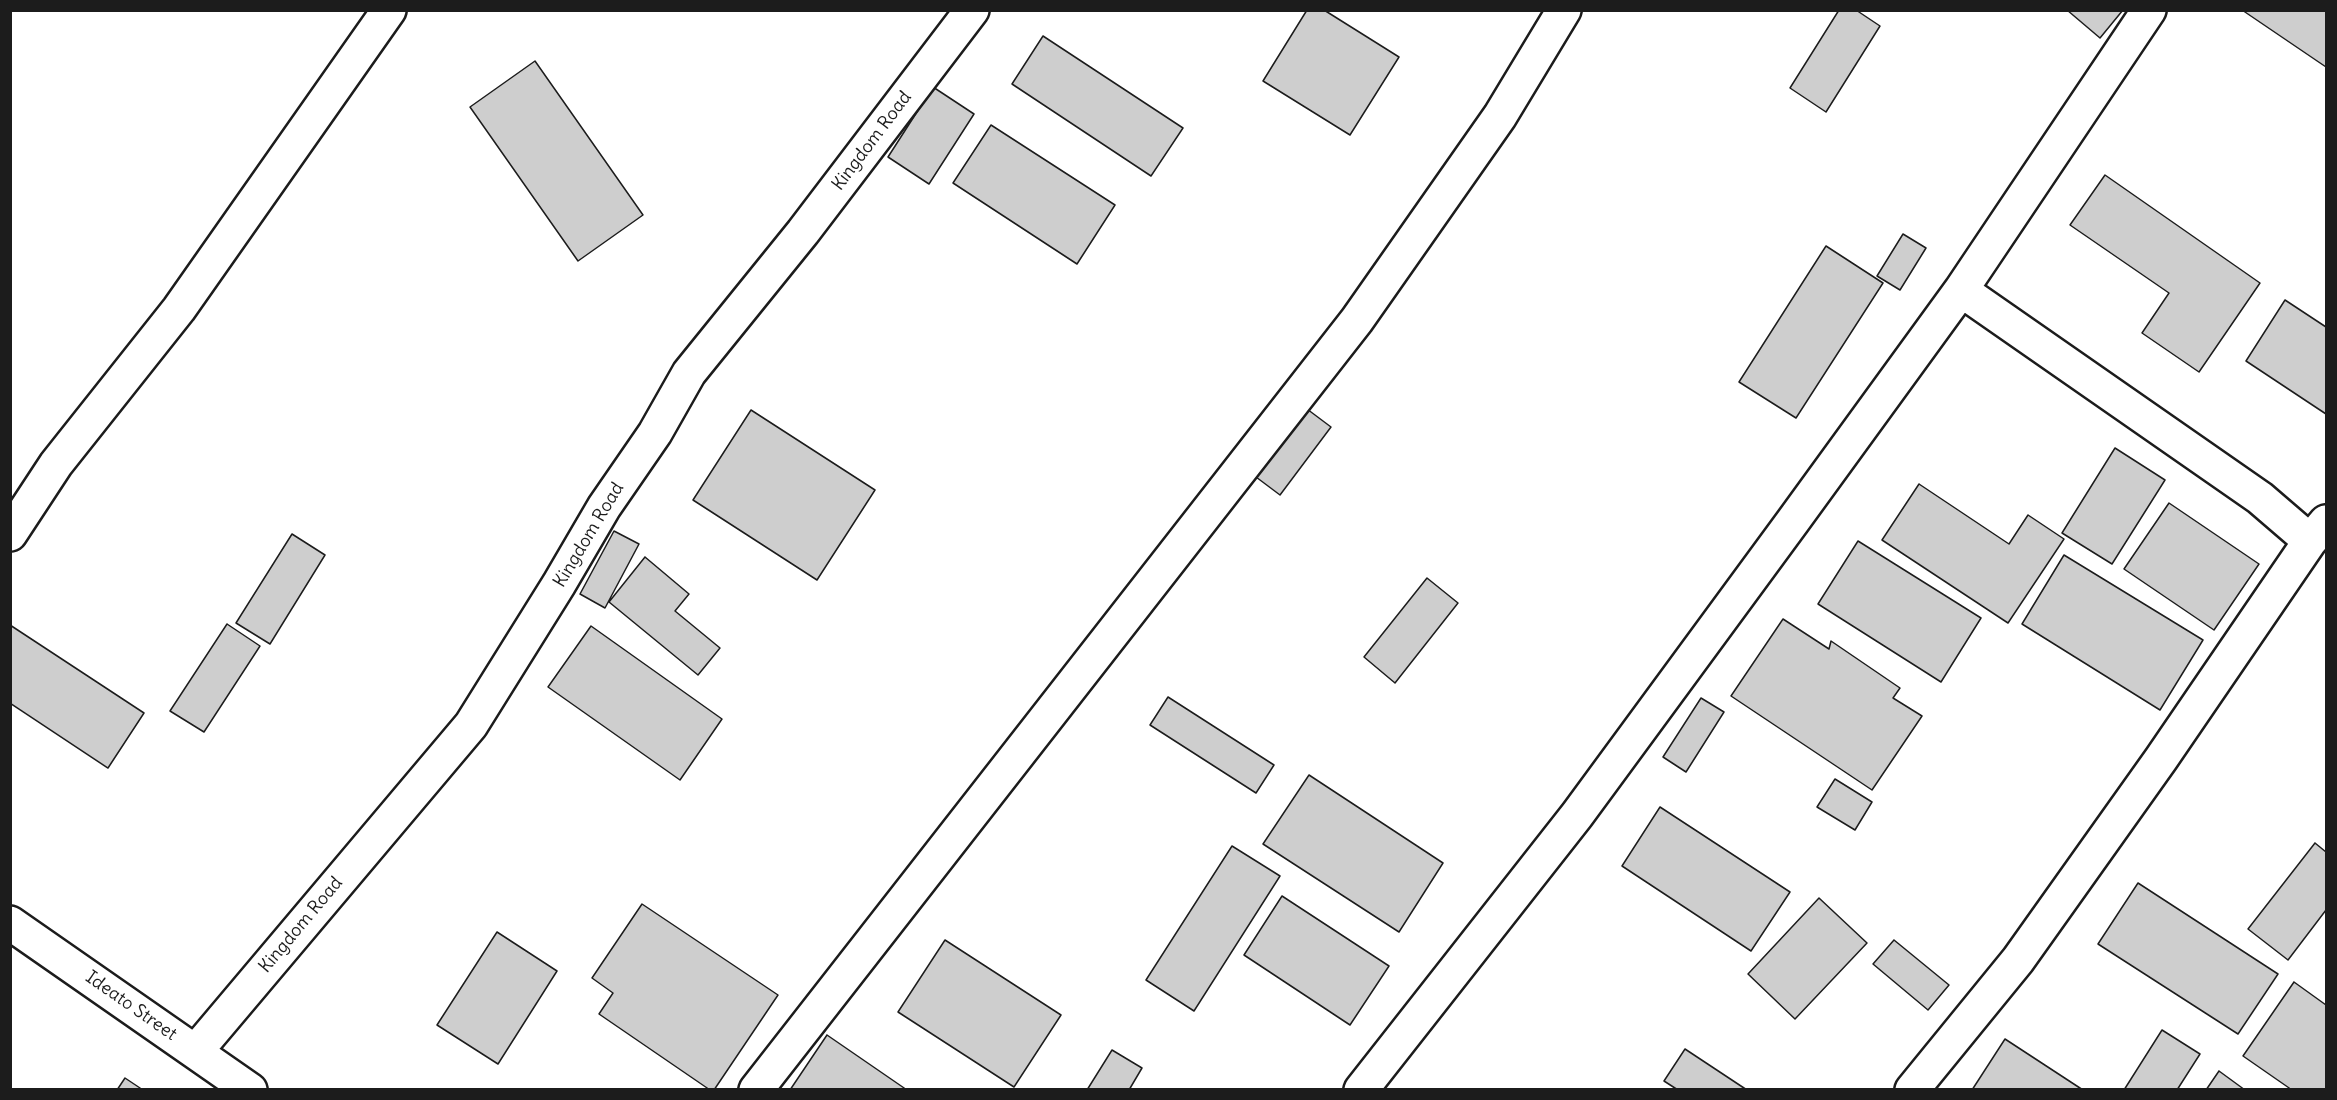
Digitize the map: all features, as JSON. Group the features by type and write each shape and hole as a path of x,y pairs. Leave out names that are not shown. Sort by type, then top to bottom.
{"street":[{"path":"10,534 56,464 179,309 389,10"},
{"name":"Kingdom Road","path":"196,1051 471,725 604,507 656,433 689,373 803,232 972,10"},
{"path":"756,1089 1357,320 1500,116 1564,10"},
{"path":"1360,1089 1577,815 1960,290 2149,10"},
{"path":"1912,1089 2018,960 2318,532 2260,498 1960,290"},
{"name":"Ideato Street","path":"10,923 250,1089"}],"building":[{"path":"1307,10 1324,10 1399,57 1350,135 1263,81"},
{"path":"1839,10 1856,10 1880,26 1826,112 1790,88"},
{"path":"2067,10 2123,10 2100,38"},
{"path":"2242,10 2326,10 2326,67"},
{"path":"1043,36 1183,128 1151,176 1012,84"},
{"path":"535,61 643,215 578,261 470,107"},
{"path":"933,87 974,114 929,184 888,157"},
{"path":"991,125 1115,205 1077,264 953,183"},
{"path":"2105,175 2260,283 2199,372 2142,333 2169,293 2070,225"},
{"path":"1903,234 1926,248 1900,290 1877,276"},
{"path":"1826,246 1883,283 1796,418 1739,382"},
{"path":"2285,300 2326,327 2326,414 2246,361"},
{"path":"1299,403 1331,427 1280,495 1248,471"},
{"path":"751,410 875,490 817,580 693,500"},
{"path":"2115,448 2165,480 2112,564 2062,533"},
{"path":"1919,484 2009,544 2028,515 2064,539 2008,623 1882,540"},
{"path":"2169,503 2259,564 2214,630 2124,569"},
{"path":"614,531 639,544 605,608 580,594"},
{"path":"292,534 325,555 270,644 236,623"},
{"path":"1858,541 1981,618 1941,682 1818,604"},
{"path":"2064,555 2203,640 2160,710 2022,624"},
{"path":"645,557 689,594 675,611 720,648 698,675 609,602"},
{"path":"1427,578 1458,603 1395,683 1364,657"},
{"path":"1783,619 1829,649 1831,641 1900,688 1893,698 1922,716 1872,790 1731,696"},
{"path":"227,624 260,646 204,732 170,711"},
{"path":"10,625 144,713 108,768 10,703"},
{"path":"591,626 722,719 680,780 548,687"},
{"path":"1168,697 1274,765 1256,793 1150,725"},
{"path":"1701,698 1724,712 1686,772 1663,757"},
{"path":"1309,775 1443,863 1399,932 1263,844"},
{"path":"1835,779 1872,802 1855,830 1817,807"},
{"path":"1660,807 1790,892 1751,951 1622,866"},
{"path":"2315,843 2326,852 2326,910 2288,960 2248,929"},
{"path":"1232,846 1280,876 1194,1011 1146,980"},
{"path":"2138,883 2278,974 2238,1034 2098,944"},
{"path":"1282,896 1389,966 1350,1025 1244,955"},
{"path":"1819,898 1867,943 1795,1019 1748,974"},
{"path":"642,904 778,995 714,1090 710,1090 599,1014 613,993 592,978"},
{"path":"497,932 557,971 498,1064 437,1025"},
{"path":"945,940 1061,1015 1014,1087 898,1012"},
{"path":"1894,940 1949,985 1928,1010 1873,964"},
{"path":"2294,982 2326,1005 2326,1090 2292,1090 2243,1056"},
{"path":"2162,1030 2200,1054 2177,1090 2124,1090"},
{"path":"827,1035 907,1090 790,1090"},
{"path":"2005,1039 2083,1090 1972,1090"},
{"path":"1685,1049 1747,1090 1678,1090 1664,1081"},
{"path":"1112,1050 1142,1068 1129,1090 1087,1090"},
{"path":"2219,1071 2245,1090 2206,1090"},
{"path":"125,1078 143,1090 117,1090"}]}
